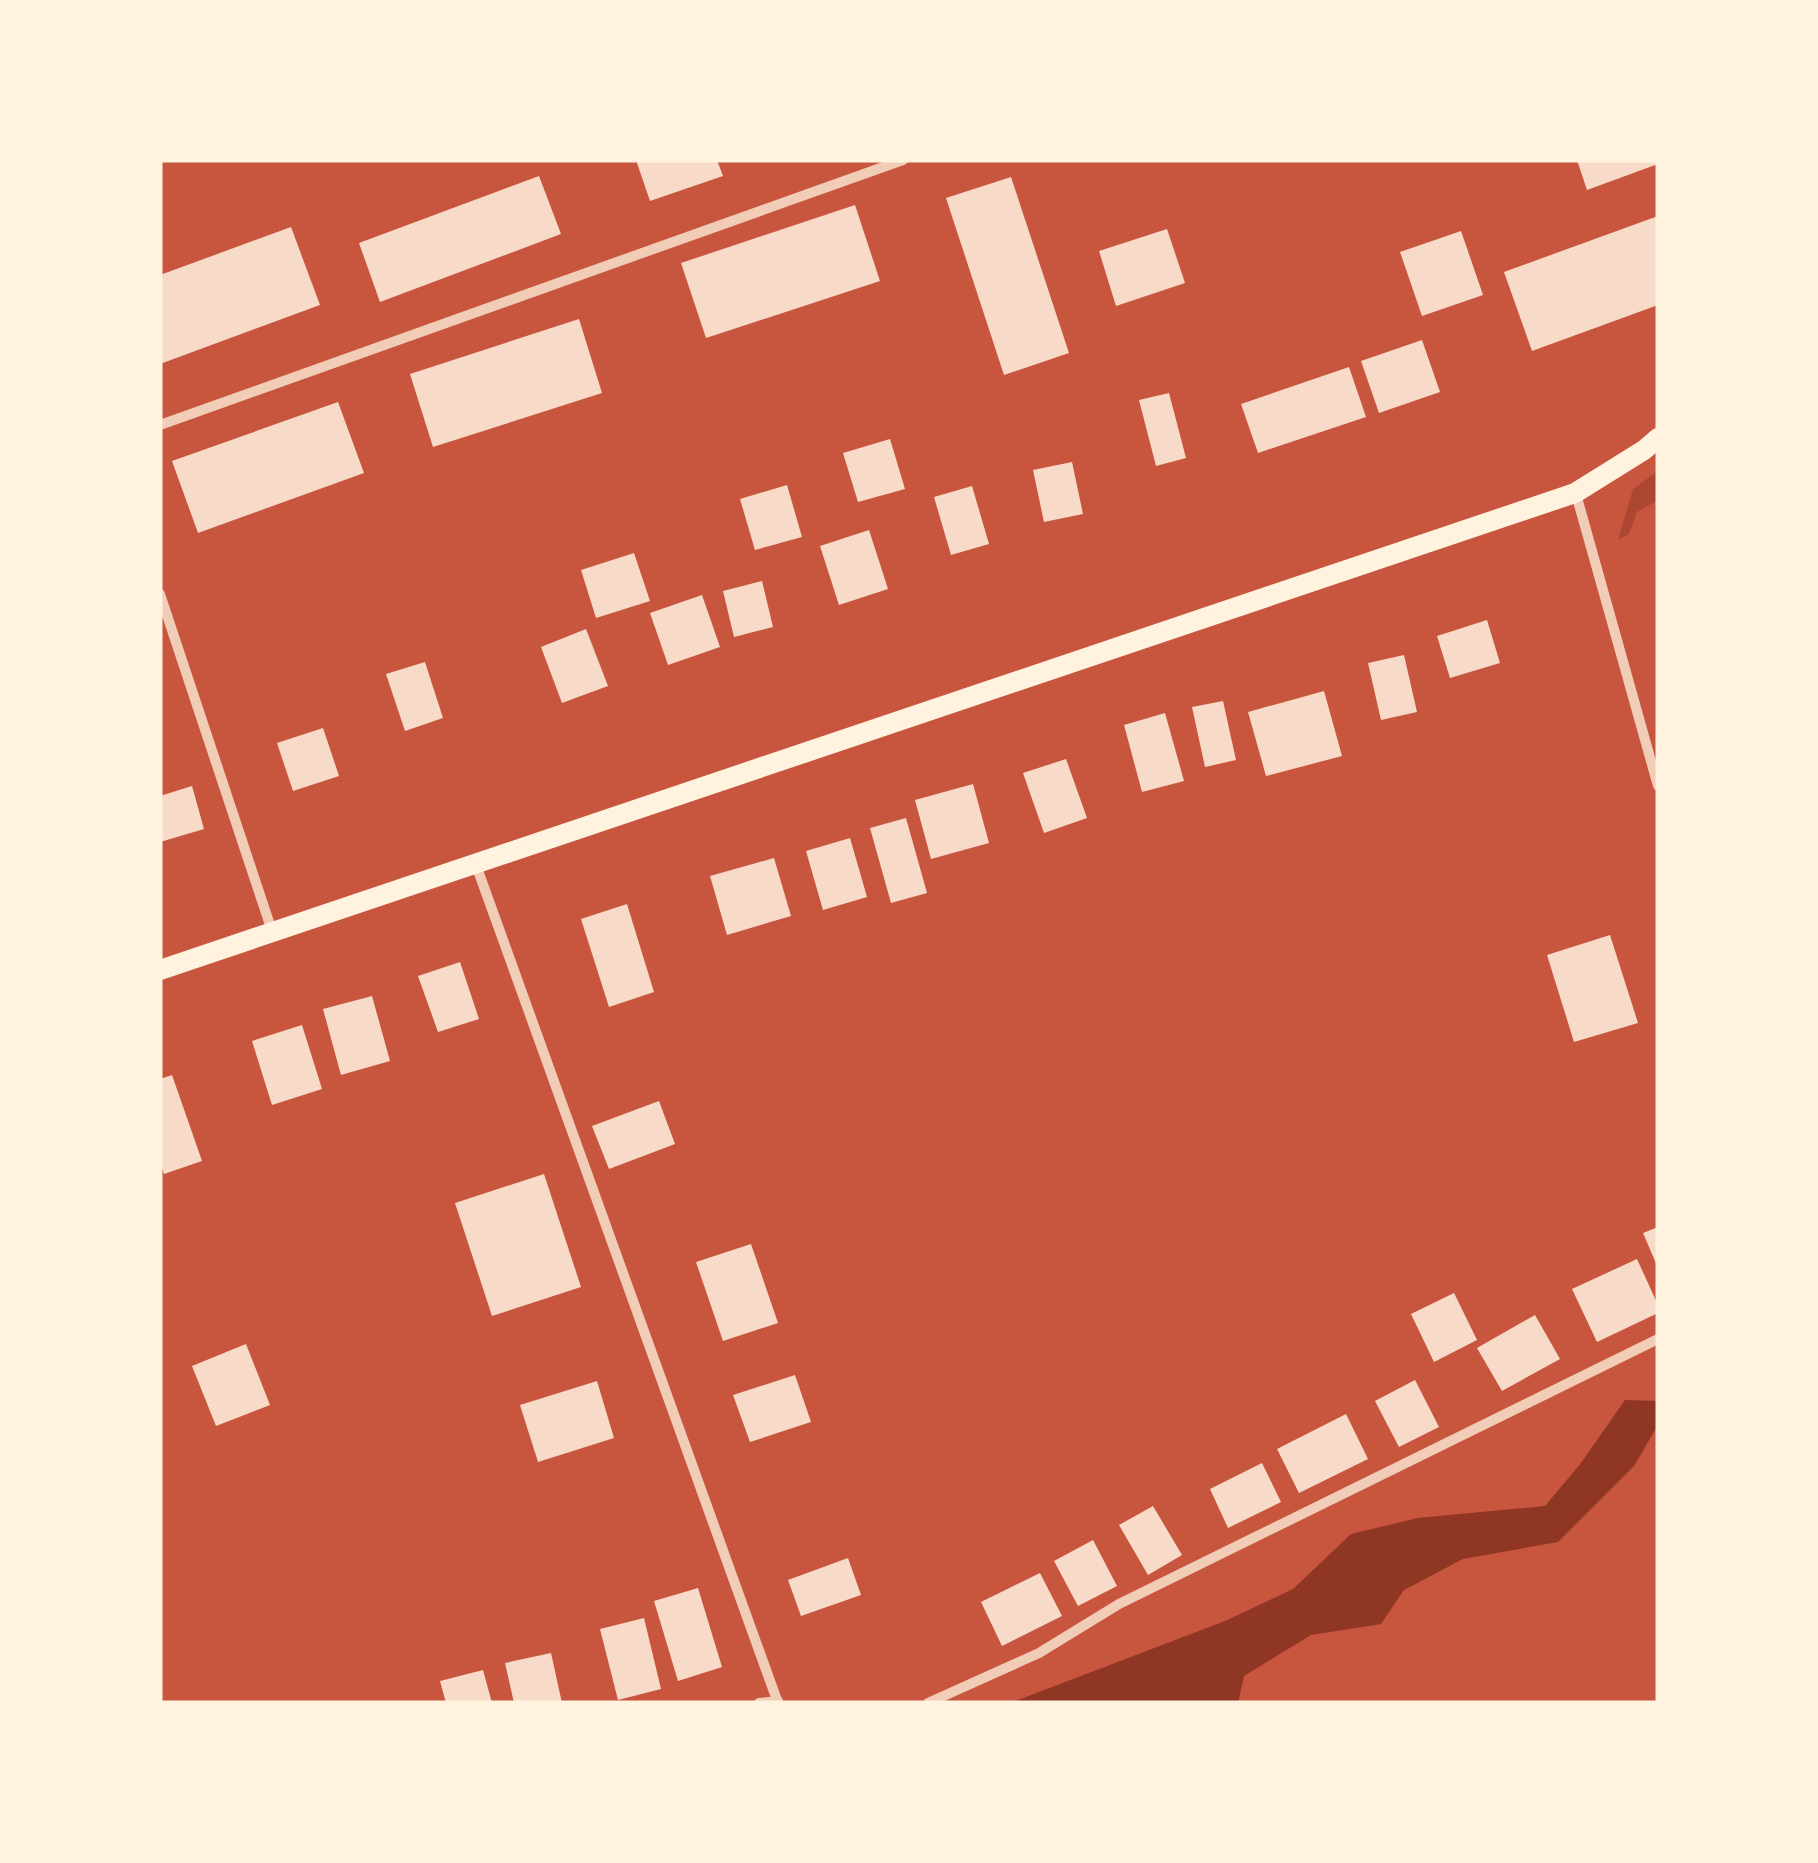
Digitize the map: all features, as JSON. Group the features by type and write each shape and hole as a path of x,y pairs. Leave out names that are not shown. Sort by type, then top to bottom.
{"main road":[{"path":"160,970 1575,493 1658,438"}],"street":[{"path":"160,425 903,160"},
{"path":"1575,493 1658,786"},
{"path":"160,594 272,931"},
{"path":"476,865 778,1702 758,1703"},
{"path":"928,1703 1039,1653 1120,1604 1658,1339"}],"shaded area":[{"path":"1658,471 1658,503 1637,512 1629,534 1618,540 1633,489"},
{"path":"1625,1400 1658,1401 1658,1425 1634,1466 1558,1542 1463,1559 1404,1590 1381,1624 1311,1635 1244,1676 1238,1703 1010,1703 1225,1621 1293,1589 1351,1534 1418,1518 1545,1506"}],"building":[{"path":"636,160 717,160 723,176 650,201"},
{"path":"1577,160 1658,160 1658,164 1587,190"},
{"path":"539,176 561,234 380,302 359,243"},
{"path":"1011,177 1069,353 1004,375 946,198"},
{"path":"855,205 880,281 706,338 681,263"},
{"path":"1658,216 1658,305 1532,351 1504,272"},
{"path":"291,227 320,305 160,364 160,275"},
{"path":"1167,229 1185,283 1116,306 1099,251"},
{"path":"1461,231 1483,295 1422,316 1400,252"},
{"path":"579,319 602,393 433,447 410,374"},
{"path":"1422,340 1440,392 1379,413 1361,361"},
{"path":"1349,367 1366,417 1258,453 1241,404"},
{"path":"1169,393 1186,458 1156,466 1139,400"},
{"path":"338,402 364,473 198,533 172,461"},
{"path":"890,439 905,489 858,502 843,453"},
{"path":"1072,462 1083,514 1044,522 1033,470"},
{"path":"787,485 802,537 755,550 740,499"},
{"path":"972,486 989,544 951,555 934,497"},
{"path":"869,530 888,589 839,605 820,546"},
{"path":"634,553 650,601 596,618 581,570"},
{"path":"762,581 773,627 734,637 723,591"},
{"path":"702,595 720,647 668,665 650,613"},
{"path":"1487,620 1500,663 1450,678 1437,636"},
{"path":"586,629 608,686 562,703 541,647"},
{"path":"1404,655 1417,712 1381,720 1368,663"},
{"path":"425,662 443,718 405,731 386,674"},
{"path":"1324,691 1342,756 1266,776 1248,712"},
{"path":"1223,701 1236,760 1205,767 1192,707"},
{"path":"1165,713 1184,781 1142,792 1124,725"},
{"path":"323,728 339,776 293,791 277,743"},
{"path":"1066,759 1087,818 1044,833 1023,773"},
{"path":"973,784 989,843 931,859 915,800"},
{"path":"192,786 204,829 160,842 160,796"},
{"path":"906,818 927,893 891,903 870,828"},
{"path":"850,838 867,897 823,910 806,851"},
{"path":"774,858 791,916 727,935 710,876"},
{"path":"627,904 654,992 609,1007 581,919"},
{"path":"1610,935 1638,1023 1574,1042 1547,955"},
{"path":"460,962 479,1019 438,1032 418,976"},
{"path":"372,996 390,1061 341,1075 323,1009"},
{"path":"302,1025 322,1089 272,1105 252,1041"},
{"path":"172,1075 202,1161 164,1174 160,1162 160,1079"},
{"path":"659,1101 675,1144 609,1169 592,1126"},
{"path":"544,1174 581,1287 492,1316 455,1203"},
{"path":"1658,1227 1658,1268 1643,1233"},
{"path":"751,1244 778,1323 723,1341 696,1262"},
{"path":"1637,1259 1658,1313 1597,1342 1572,1289"},
{"path":"1454,1293 1477,1340 1434,1362 1411,1314"},
{"path":"1535,1315 1560,1359 1502,1391 1477,1348"},
{"path":"246,1344 270,1405 216,1426 192,1366"},
{"path":"795,1375 811,1422 750,1442 733,1395"},
{"path":"1415,1380 1439,1427 1399,1447 1375,1401"},
{"path":"597,1381 614,1438 538,1462 520,1405"},
{"path":"1346,1414 1368,1459 1299,1493 1277,1449"},
{"path":"1262,1463 1281,1502 1228,1528 1210,1489"},
{"path":"1153,1506 1182,1555 1148,1575 1119,1525"},
{"path":"1093,1540 1117,1586 1078,1606 1054,1561"},
{"path":"848,1558 861,1595 801,1616 788,1580"},
{"path":"1040,1573 1062,1616 1002,1646 981,1602"},
{"path":"698,1588 722,1667 678,1681 654,1601"},
{"path":"644,1618 661,1689 618,1700 600,1629"},
{"path":"551,1653 562,1703 514,1703 505,1663"},
{"path":"483,1670 492,1703 446,1703 440,1681"}]}
